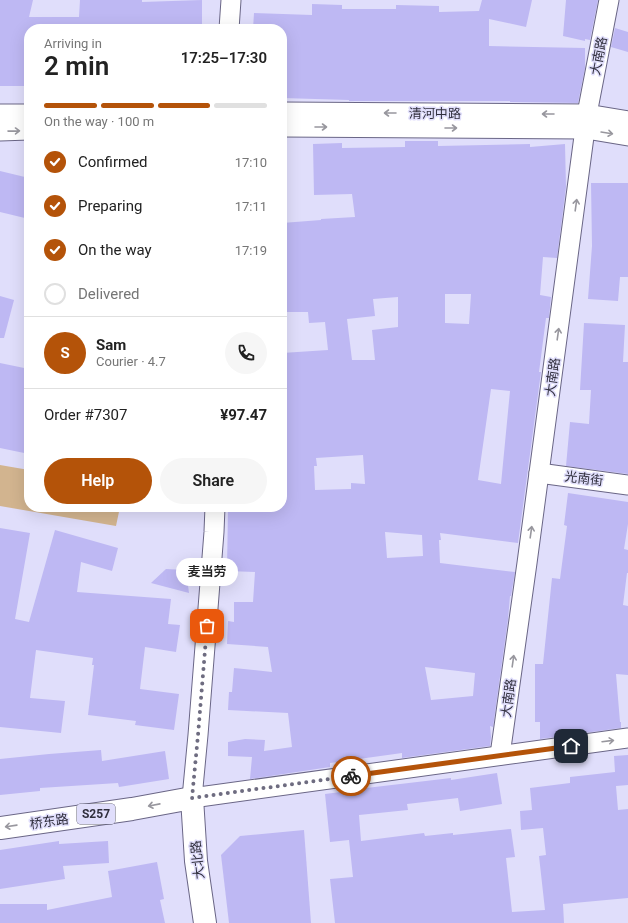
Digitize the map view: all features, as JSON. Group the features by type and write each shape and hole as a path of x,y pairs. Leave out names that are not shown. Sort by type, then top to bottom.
{"main road":[{"name":"桥东路","path":"0,828 132,809 192,798"},
{"name":"大北路","path":"192,798 196,861 205,923"}],"street":[{"path":"229,24 231,0"},
{"name":"大南路","path":"500,755 587,122 609,0"},
{"name":"清河中路","path":"287,112 587,122"},
{"path":"0,114 24,114"},
{"path":"587,122 628,121"},
{"path":"587,122 628,136"},
{"name":"清河中路","path":"287,127 587,122"},
{"path":"0,131 24,130"},
{"name":"光南街","path":"539,473 628,484"},
{"path":"215,512 192,798 628,738"}],"shaded area":[{"path":"0,465 24,469 24,510 0,506"},
{"path":"35,512 119,512 116,526"}],"building":[{"path":"0,0 33,0 29,17 79,17 80,0 142,0 142,2 202,0 202,24 24,24 24,86 0,86"},
{"path":"482,0 532,0 526,27 489,19 489,46 585,48 585,68 578,103 510,101 349,101 287,98 287,24 253,24 254,13 312,15 312,4 342,5 342,9 396,9 396,5 439,6 439,12 479,11"},
{"path":"566,0 598,0 590,40 585,39 585,41 563,36"},
{"path":"615,28 628,32 628,52 611,47"},
{"path":"405,141 438,141 438,146 530,144 530,147 565,144 566,187 557,258 543,257 540,295 551,297 549,318 546,318 539,372 541,372 518,543 440,533 441,540 439,540 440,563 515,572 510,596 493,727 490,726 490,746 402,758 402,753 330,763 330,767 250,779 252,757 228,756 228,742 245,739 265,740 264,751 292,747 288,713 228,710 229,692 232,692 234,668 272,672 268,647 227,644 228,621 234,622 234,602 253,602 255,572 227,571 228,512 287,512 287,353 328,350 325,322 309,323 308,312 287,312 287,223 355,217 352,194 314,195 313,144 342,143 342,148 405,147","holes":["445,294 471,294 469,324 445,323","398,297 398,327 372,330 375,360 352,360 347,319 375,316 373,299","491,389 510,391 501,484 478,480","363,455 365,484 351,483 351,489 315,490 314,466 317,466 316,458","385,532 422,535 423,556 387,558","425,667 475,673 473,696 431,700"]},
{"path":"0,171 24,177 24,218 0,212"},
{"path":"591,183 628,183 628,277 620,277 618,301 588,299 592,246"},
{"path":"0,296 14,300 4,338 0,338"},
{"path":"584,323 625,325 623,362 628,362 628,474 566,466 570,422 589,424 591,390 580,390"},
{"path":"0,363 24,368 24,453 0,448"},
{"path":"568,493 628,502 628,524 624,549 628,550 628,573 623,605 628,606 628,675 616,674 621,728 540,739 540,722 535,722 535,664 543,664 552,578 560,579 567,526 564,525"},
{"path":"0,528 30,533 15,619 29,622 55,530 118,548 112,571 81,562 77,592 171,599 168,624 180,625 176,652 145,647 140,689 179,694 174,730 135,725 136,721 88,715 94,665 92,665 93,658 36,650 30,698 65,701 61,733 0,727"},
{"path":"166,569 186,570 189,593 151,583"},
{"path":"101,750 102,761 165,751 169,779 119,787 118,783 40,788 40,791 0,795 0,759"},
{"path":"628,755 628,785 616,786 618,810 628,809 628,898 563,904 564,923 335,923 330,879 353,877 349,840 330,842 325,794 451,778 451,780 497,773 502,804 460,811 458,798 407,804 408,810 359,815 361,841 424,833 425,836 453,833 453,835 511,829 515,857 506,858 512,912 545,910 539,856 546,855 543,828 521,830 520,811 532,810 530,788 570,783 570,777 615,772 614,756"},
{"path":"304,830 311,923 229,923 221,855 240,836"},
{"path":"59,841 59,844 108,841 109,863 63,866 65,879 0,889 0,850"},
{"path":"157,862 164,899 160,900 165,923 0,923 0,904 47,904 47,910 112,897 108,871"}],"way so far":[{"path":"207,626 192,798 351,776"}],"place":[{"name":"麦当劳","path":"207,626"}],"route":[{"path":"351,776 571,746"}]}
